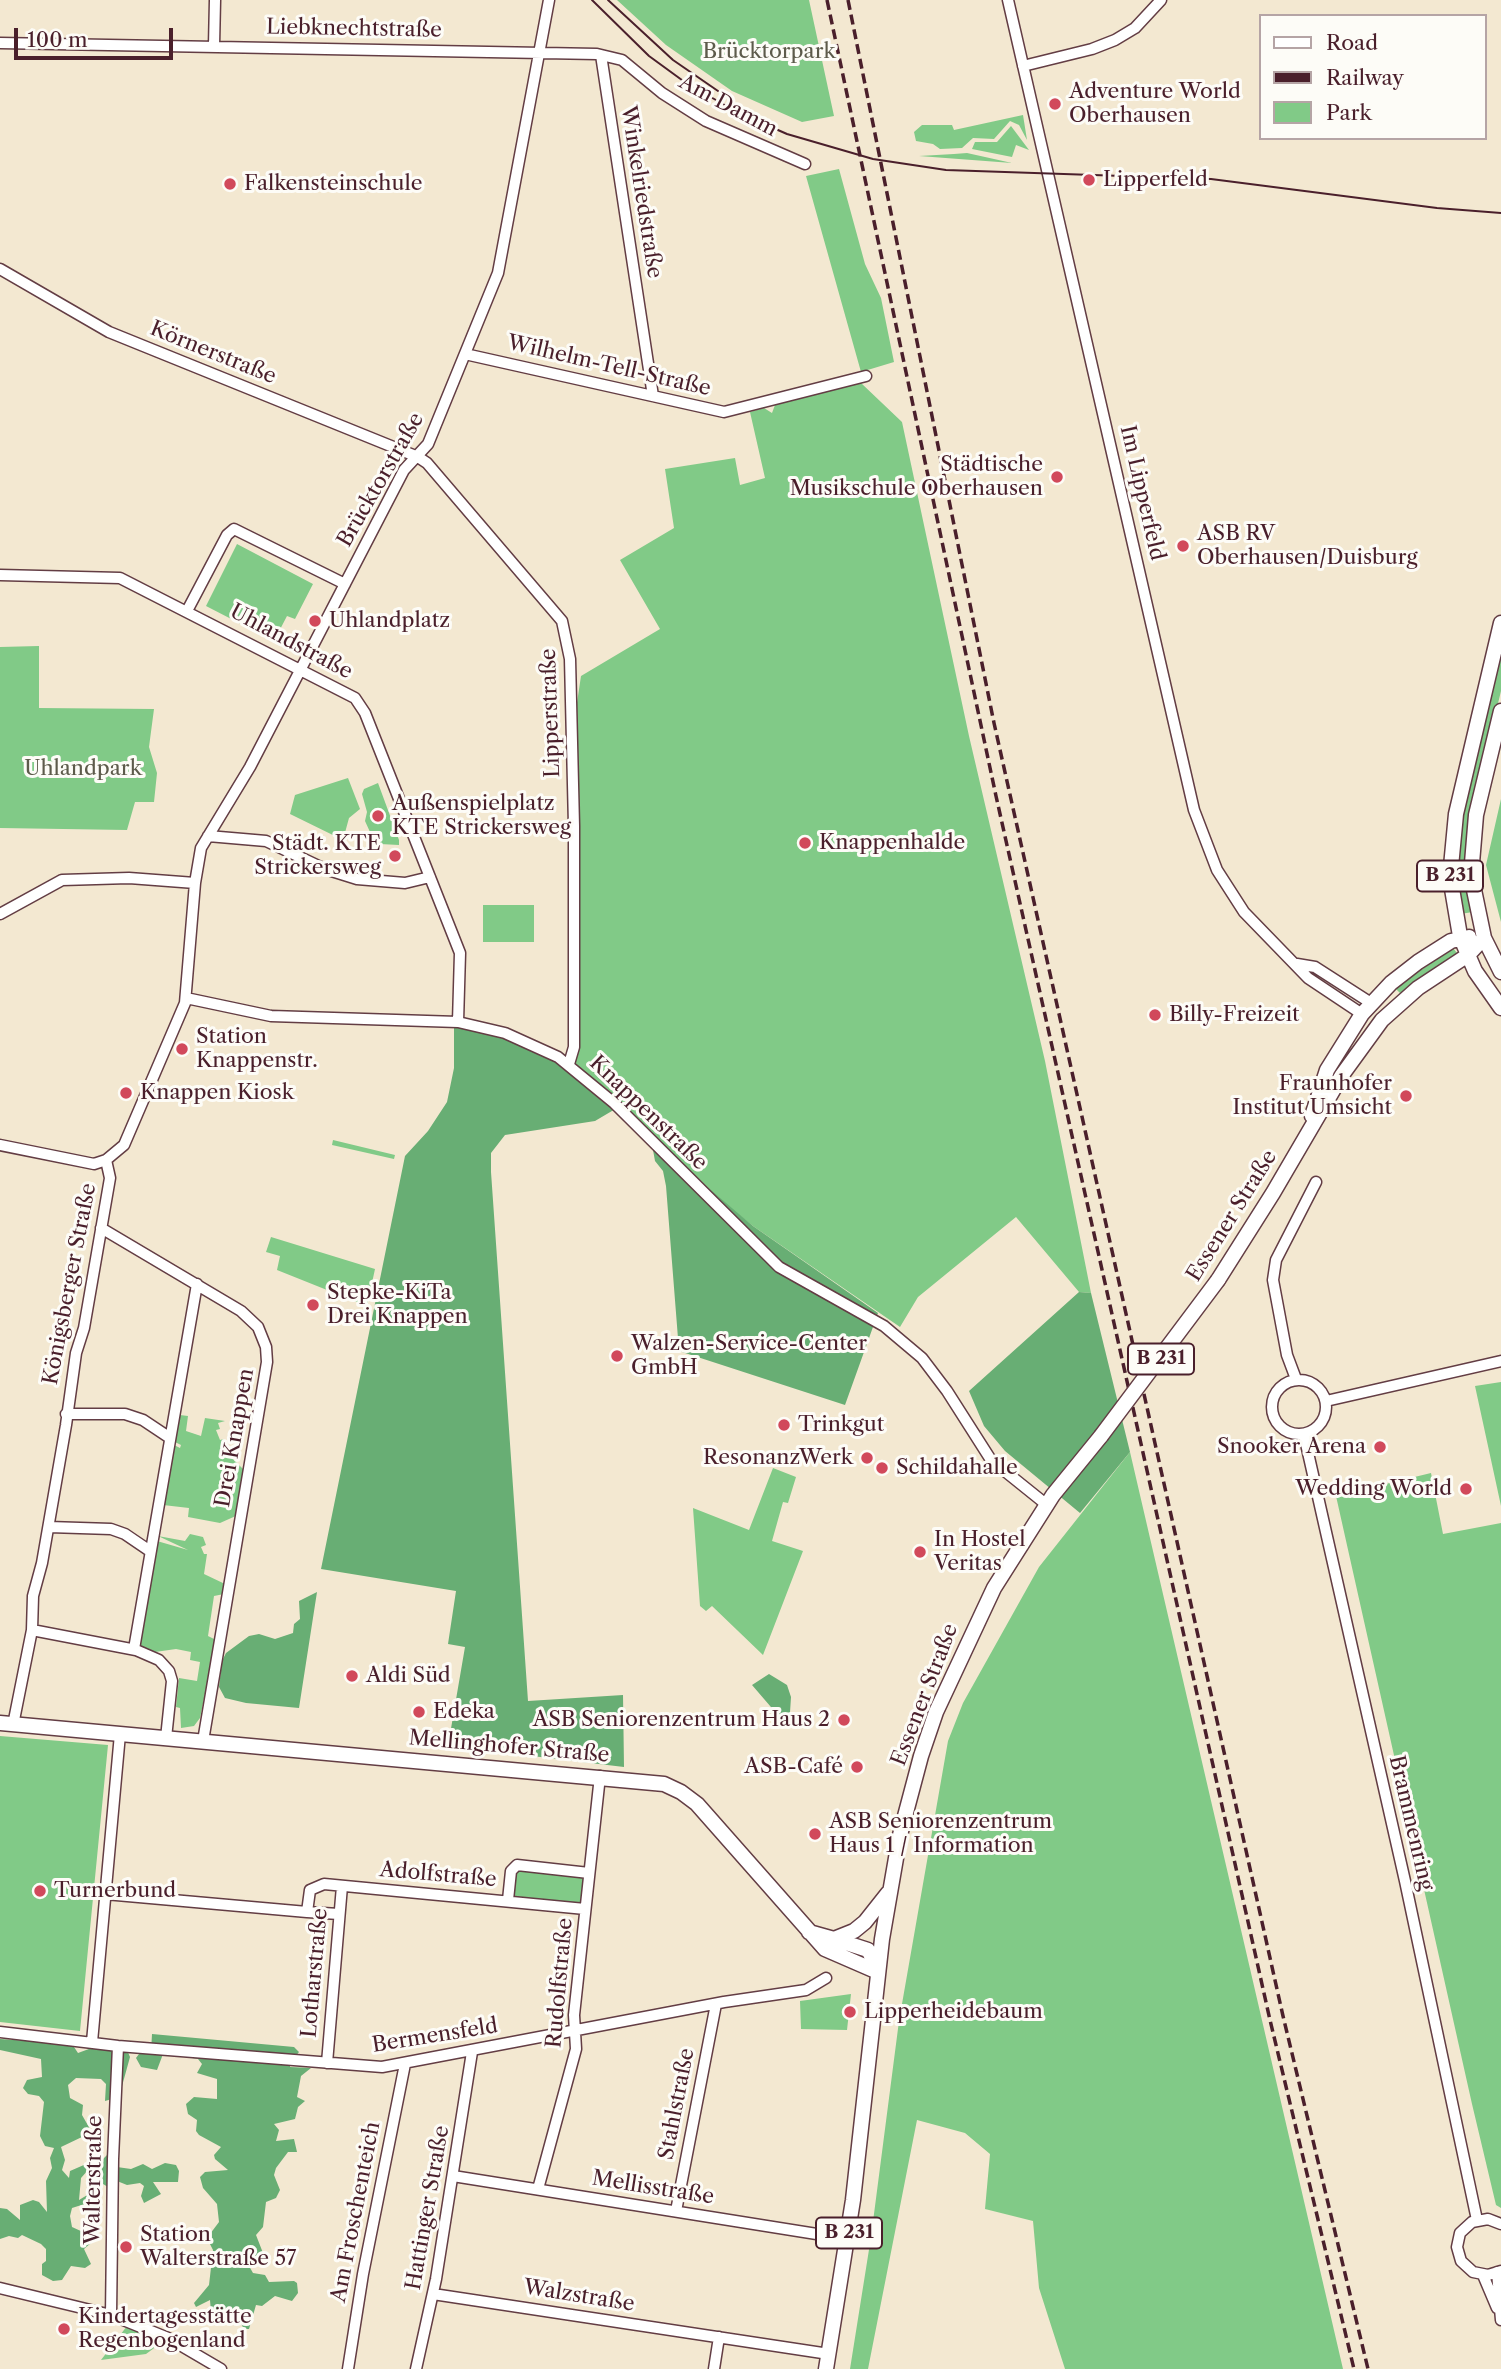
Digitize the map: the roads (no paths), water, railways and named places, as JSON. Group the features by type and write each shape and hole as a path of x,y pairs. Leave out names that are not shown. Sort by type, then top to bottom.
{"main road":[{"name":"B 231","path":"1468,955 1460,936 1451,889 1452,838 1501,623"},
{"name":"B 231","path":"1484,938 1473,886 1473,839 1501,710"},
{"path":"1460,936 1484,938 1501,972"},
{"name":"Essener Straße","path":"1308,1131 1327,1070 1367,1008 1403,973 1460,936"},
{"name":"Essener Straße","path":"826,2369 848,2239 889,1891 909,1798 936,1712 994,1588 1046,1505 1217,1280 1273,1193 1351,1061 1382,1020 1418,988 1468,955 1484,938"},
{"path":"1468,955 1486,989 1501,1008"},
{"path":"1367,1008 1382,1020"},
{"name":"Mellinghofer Straße","path":"7,1724 656,1782 685,1795 830,1952 878,1972"},
{"path":"834,1939 860,1926 889,1891"},
{"path":"809,1931 868,1950 876,1960 878,1972"}],"street":[{"path":"214,46 215,0"},
{"name":"Brücktorstraße","path":"186,998 200,853 250,767 404,470 428,444 499,269 549,0"},
{"name":"Im Lipperfeld","path":"1008,0 1194,810 1230,894 1262,932 1297,964 1315,967 1367,1008"},
{"path":"1023,66 1092,49 1115,40 1143,21 1161,0"},
{"name":"Liebknechtstraße","path":"0,43 540,47"},
{"path":"540,47 562,55 601,55"},
{"name":"Am Damm","path":"601,55 622,60 662,93 706,121 806,164"},
{"name":"Winkelriedstraße","path":"601,55 653,396"},
{"name":"Körnerstraße","path":"0,269 109,332 418,457"},
{"name":"Wilhelm-Tell-Straße","path":"465,354 724,412 866,376"},
{"name":"Lipperstraße","path":"418,457 427,463 551,607 562,621 568,639 574,826 575,1047 569,1064"},
{"path":"187,611 227,534 234,529 345,584"},
{"name":"Uhlandstraße","path":"0,575 116,577 352,696 363,708 461,959 458,1022"},
{"path":"208,836 266,841 325,869 358,879 405,883 430,877"},
{"path":"0,914 62,880 129,878 195,883"},
{"path":"0,1145 94,1164 106,1160 124,1145 186,998"},
{"name":"Knappenstraße","path":"186,998 271,1016 458,1022 518,1037 569,1064 614,1103 779,1268 875,1320 922,1358 947,1391 991,1460 1046,1505"},
{"name":"Königsberger Straße","path":"7,1724 32,1630 33,1596 49,1527 66,1414 110,1178 106,1160"},
{"path":"1296,1379 1287,1354 1273,1280 1276,1260 1316,1182"},
{"name":"Drei Knappen","path":"101,1228 197,1284 253,1321 264,1340 267,1362 203,1741"},
{"path":"134,1649 197,1284"},
{"path":"1326,1401 1501,1361"},
{"path":"1296,1379 1313,1383 1326,1401 1320,1424 1304,1435 1296,1435 1280,1427 1271,1409 1277,1391 1296,1379"},
{"name":"Königsberger Straße","path":"66,1414 125,1414 143,1420 170,1438"},
{"name":"Brammenring","path":"1304,1435 1408,1895 1477,2220"},
{"path":"49,1527 111,1529 125,1534 150,1551"},
{"path":"32,1630 134,1649 159,1660 171,1676 166,1738"},
{"path":"92,2042 120,1734"},
{"name":"Rudolfstraße","path":"538,2189 576,2049 574,2015 600,1776"},
{"path":"508,1900 511,1871 517,1865 589,1872"},
{"name":"Adolfstraße","path":"307,1912 309,1893 314,1886 508,1900 585,1909"},
{"name":"Lotharstraße","path":"327,2063 342,1886"},
{"path":"105,1894 339,1914"},
{"name":"Bermensfeld","path":"0,2032 118,2046 377,2067 472,2052 716,2004 806,1990 827,1978"},
{"name":"Stahlstraße","path":"676,2211 716,2004"},
{"name":"Walterstraße","path":"111,2315 118,2046"},
{"name":"Hattinger Straße","path":"416,2369 433,2294 472,2052"},
{"name":"Am Froschenteich","path":"348,2369 363,2274 405,2064"},
{"name":"Mellisstraße","path":"453,2176 848,2239"},
{"path":"1500,2317 1499,2272 1483,2275 1464,2266 1457,2247 1463,2229 1477,2220 1488,2219 1501,2224"},
{"path":"1483,2275 1500,2317"},
{"path":"0,2288 111,2315 168,2338 221,2369"},
{"name":"Walzstraße","path":"433,2294 829,2354"},
{"path":"714,2369 719,2337"}],"tram line":[{"path":"592,0 649,56 686,83 737,112 787,134 873,159 946,170 1211,179 1437,208 1501,213"},
{"path":"608,0 673,60 718,91"}],"railway":[{"path":"827,0 996,796 1270,2020 1354,2369"},
{"path":"848,0 994,723 1283,2016 1368,2369"}],"place":[{"name":"Adventure World Oberhausen","path":"1055,104"},
{"name":"Lipperfeld","path":"1089,180"},
{"name":"Falkensteinschule","path":"230,184"},
{"name":"Städtische Musikschule Oberhausen","path":"1057,477"},
{"name":"ASB RV Oberhausen/Duisburg","path":"1183,546"},
{"name":"Uhlandplatz","path":"315,621"},
{"name":"Außenspielplatz KTE Strickersweg","path":"378,816"},
{"name":"Knappenhalde","path":"805,843"},
{"name":"Städt. KTE Strickersweg","path":"395,856"},
{"name":"Billy-Freizeit","path":"1155,1015"},
{"name":"Station Knappenstr.","path":"182,1049"},
{"name":"Knappen Kiosk","path":"126,1093"},
{"name":"Fraunhofer Institut Umsicht","path":"1406,1096"},
{"name":"Stepke-KiTa Drei Knappen","path":"313,1305"},
{"name":"Walzen-Service-Center GmbH","path":"617,1356"},
{"name":"Trinkgut","path":"784,1425"},
{"name":"Snooker Arena","path":"1380,1447"},
{"name":"ResonanzWerk","path":"867,1458"},
{"name":"Schildahalle","path":"882,1468"},
{"name":"Wedding World","path":"1466,1489"},
{"name":"In Hostel Veritas","path":"920,1552"},
{"name":"Aldi Süd","path":"352,1676"},
{"name":"Edeka","path":"419,1712"},
{"name":"ASB Seniorenzentrum Haus 2","path":"844,1720"},
{"name":"ASB-Café","path":"857,1767"},
{"name":"ASB Seniorenzentrum Haus 1 / Information","path":"815,1834"},
{"name":"Turnerbund","path":"40,1891"},
{"name":"Lipperheidebaum","path":"850,2012"},
{"name":"Station Walterstraße 57","path":"126,2247"},
{"name":"Kindertagesstätte Regenbogenland","path":"64,2329"}],"park label":[{"name":"Brücktorpark","path":"769,52"},
{"name":"Uhlandpark","path":"83,769"}]}
